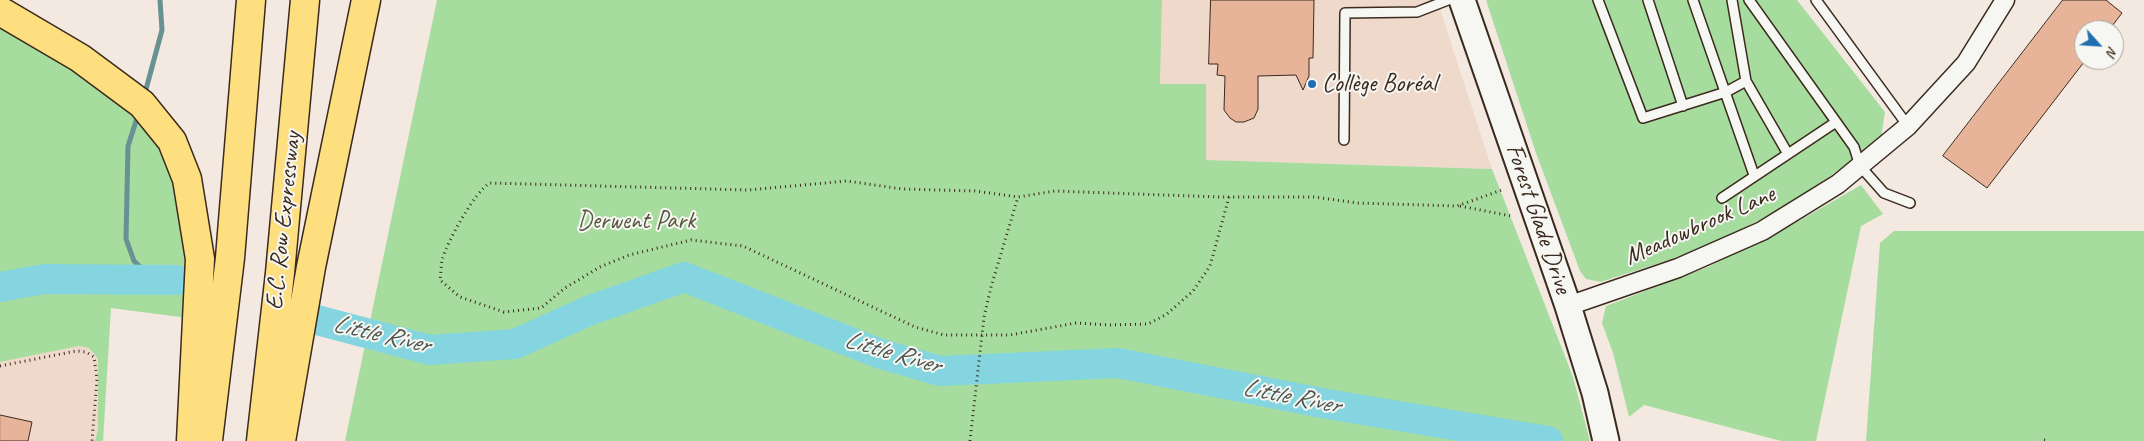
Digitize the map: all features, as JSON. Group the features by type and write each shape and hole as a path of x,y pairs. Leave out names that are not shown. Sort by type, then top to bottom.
{"highway":[{"name":"E.C. Row Expressway","path":"208,441 230,258 251,0"},
{"name":"E.C. Row Expressway","path":"261,441 280,273 305,0"},
{"path":"281,441 312,267 366,0"},
{"path":"0,10 80,58 142,104 172,141 188,179 200,260 191,441"}],"street":[{"name":"Forest Glade Drive","path":"1462,0 1568,306 1595,393 1606,441"},
{"name":"Meadowbrook Lane","path":"1568,306 1678,268 1762,231 1838,184 1908,126 1966,63 2005,0"}],"lane":[{"path":"1344,140 1345,13 1417,12 1448,0"},
{"path":"1598,0 1643,118 1726,92 1746,80"},
{"path":"1648,0 1683,106"},
{"path":"1694,0 1754,175"},
{"path":"1732,0 1746,80 1788,154"},
{"path":"1749,0 1854,147 1860,166 1884,192 1910,202"},
{"path":"1816,0 1908,126"},
{"path":"1722,198 1836,122"}],"path":[{"path":"1229,197 1210,266 1193,291 1161,317 1148,324 1110,325 1076,323 1010,335 944,335 915,327 743,246 691,240 628,255 600,267 565,288 541,308 504,312 460,297 440,280 442,259 462,219 482,187 490,183 748,190 847,181 902,190 974,191 1018,197 1056,191 1229,197 1314,197 1358,203 1457,206 1511,216"},
{"path":"1457,206 1502,190"},
{"path":"970,441 982,334 991,287 1018,197"},
{"path":"0,366 76,351 86,352 94,357 97,379 92,441"}],"shaded area":[{"name":"Collège Boréal","path":"1162,0 1437,0 1492,169 1205,160 1160,84"},
{"path":"79,346 89,348 98,359 98,429 95,441 0,441 0,362"}],"green space":[{"name":"Derwent Park","path":"437,0 1162,0 1160,84 1206,84 1206,160 1492,169 1573,377 1590,441 345,441"},
{"path":"1486,0 1797,0 1885,112 1881,138 1821,183 1779,209 1713,243 1686,254 1601,282 1586,279 1580,271 1536,153"},
{"path":"0,20 106,89 151,131 169,162 189,246 188,318 111,308 103,441 95,441 98,429 98,359 89,348 79,346 0,362"},
{"path":"1861,185 1883,214 1861,226 1816,441 1781,441 1644,405 1629,417 1613,353 1602,323 1606,306 1708,267 1797,222"},
{"path":"1894,231 2144,231 2144,441 1866,441 1880,243"}],"building":[{"path":"1211,0 1314,0 1313,58 1309,58 1309,76 1303,90 1296,75 1258,76 1258,109 1254,118 1244,122 1236,122 1230,118 1224,110 1225,76 1217,75 1218,64 1209,64"},
{"path":"2063,0 2106,0 2122,13 2117,20 2074,20 2074,70 2078,70 1987,188 1943,156"},
{"path":"0,415 32,422 28,441 0,441"}],"waterway":[{"path":"145,93 162,30 160,0"},
{"path":"138,115 128,146 126,239 134,261 154,280"},
{"name":"Little River","path":"317,320 430,350 515,344 588,311 684,277 881,354 940,371 1118,363 1327,404 1548,441"},
{"name":"Little River","path":"0,287 44,279 177,280"}],"place":[{"name":"Collège Boréal","path":"1312,84"}]}
